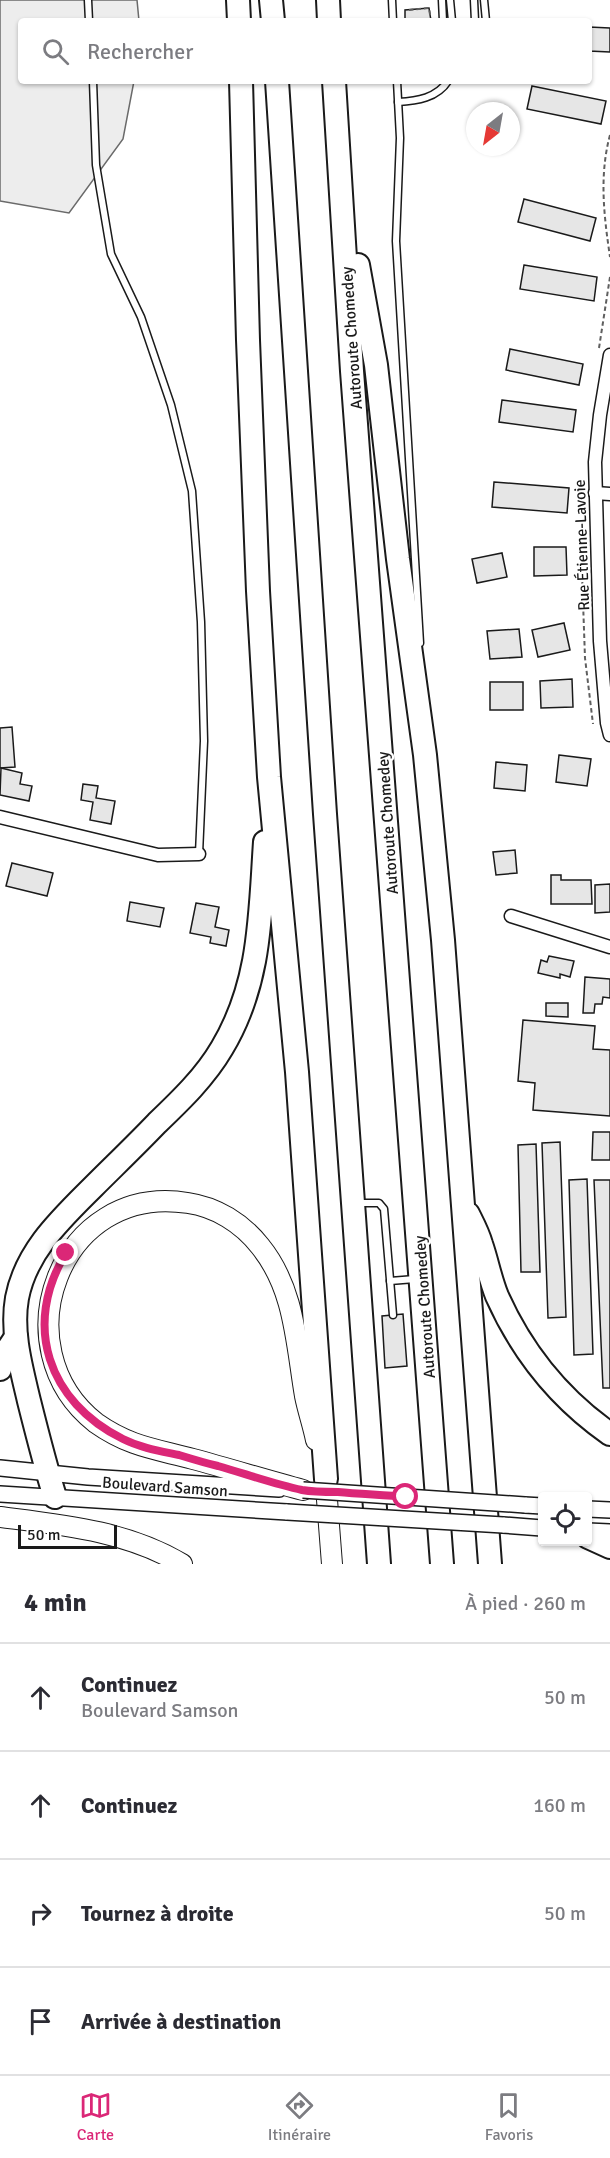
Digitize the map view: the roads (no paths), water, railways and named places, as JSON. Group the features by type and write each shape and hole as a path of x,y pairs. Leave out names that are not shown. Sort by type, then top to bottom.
{"highway":[{"path":"238,0 239,18"},
{"path":"272,0 273,18"},
{"path":"328,0 329,18"},
{"path":"241,84 255,537 269,777 297,1072 326,1479"},
{"path":"276,84 379,1564"},
{"name":"Autoroute Chomedey","path":"334,84 352,371 442,1564"},
{"path":"340,167 376,365 398,559 425,755 443,940 489,1563"},
{"path":"55,1497 27,1394 16,1337 16,1312 20,1286 28,1264 40,1244 66,1213 194,1086 216,1058 237,1019 251,978 259,938 269,777"},
{"path":"462,1199 481,1242 497,1296 521,1342 559,1391 610,1434"},
{"path":"0,1369 2,1358 16,1337"},
{"path":"592,1539 610,1547"}],"main road":[{"path":"291,1488 133,1444 95,1422 66,1392 51,1364 45,1342 46,1303 51,1282 66,1253 79,1237 102,1218 120,1209 140,1204 162,1201 182,1202 202,1206 222,1214 242,1227 259,1244 279,1276 289,1301 298,1337 306,1396 326,1479 332,1564"},
{"path":"0,1516 112,1534 151,1548 182,1564"}],"street":[{"name":"Rue Étienne-Lavoie","path":"610,355 595,462 600,641 610,735"},
{"path":"595,493 610,494"},
{"path":"0,817 158,855 199,854"},
{"path":"511,916 610,947"},
{"name":"Boulevard Samson","path":"0,1468 538,1506"},
{"name":"Boulevard Samson","path":"0,1494 535,1527"},
{"path":"592,1509 610,1510"},
{"path":"592,1531 610,1532"}],"lane":[{"path":"88,0 89,18"},
{"path":"392,0 393,18"},
{"path":"442,0 444,18"},
{"path":"450,0 452,18"},
{"path":"474,0 475,18"},
{"path":"484,0 486,18"},
{"path":"93,84 96,165 111,254 141,316 171,405 192,491 201,622 203,729 199,854"},
{"path":"397,84 400,138 396,240 421,649"},
{"path":"398,102 422,99 447,84"},
{"path":"422,673 425,755"},
{"path":"353,1203 380,1203 384,1209 393,1315"},
{"path":"390,1281 422,1279"}]}
